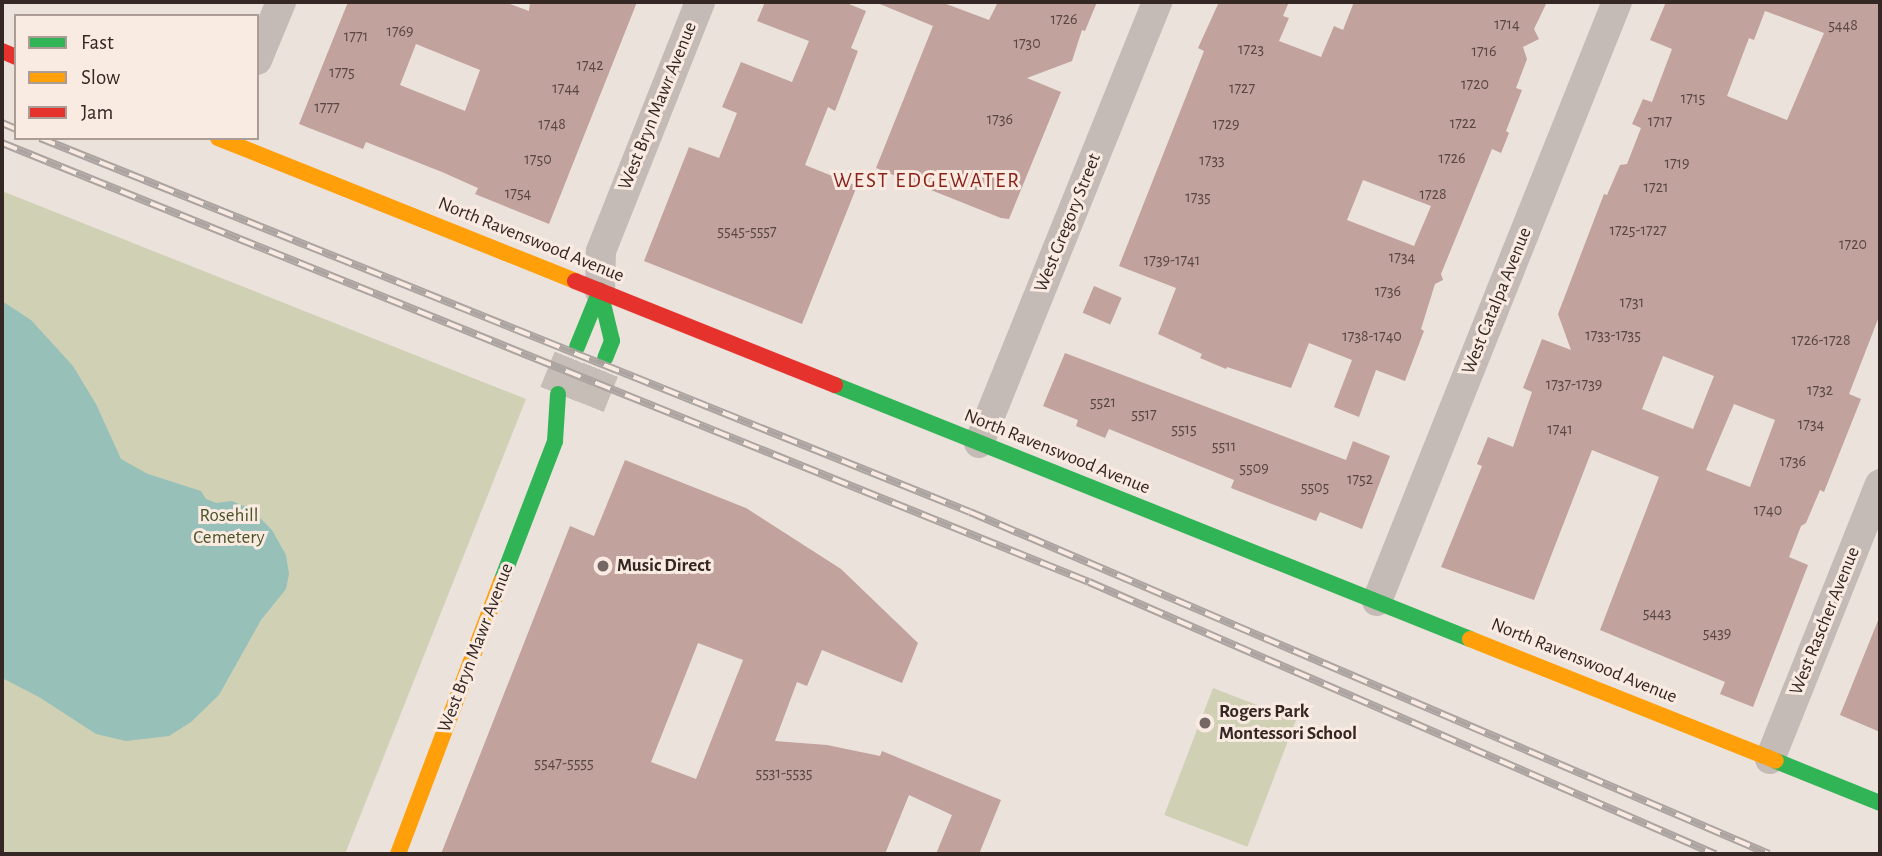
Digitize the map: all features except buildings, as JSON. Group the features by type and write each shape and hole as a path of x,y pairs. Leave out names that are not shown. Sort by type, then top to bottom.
{"street":[{"path":"259,55 281,2"},
{"name":"West Bryn Mawr Avenue","path":"605,358 612,341 600,291 601,251 700,2"},
{"name":"West Gregory Street","path":"979,443 1157,2"},
{"name":"West Catalpa Avenue","path":"1377,601 1616,2"},
{"name":"North Ravenswood Avenue","path":"225,140 1880,803"},
{"name":"West Bryn Mawr Avenue","path":"577,347 600,291"},
{"name":"West Bryn Mawr Avenue","path":"398,854 555,441 558,394"},
{"name":"West Bryn Mawr Avenue","path":"555,441 570,423"},
{"name":"West Rascher Avenue","path":"1770,759 1880,484"}],"green space":[{"name":"Rosehill Cemetery","path":"2,191 526,399 345,854 2,854"},
{"path":"1213,688 1296,720 1247,847 1164,815"}],"water":[{"path":"2,301 31,320 73,366 96,404 121,459 148,474 201,491 206,499 216,503 232,501 251,509 272,530 286,555 289,574 286,589 261,620 219,695 191,722 169,736 126,741 96,734 39,697 2,678"}],"tunnel":[{"path":"558,394 577,347"},
{"path":"586,405 605,358"}],"railway":[{"path":"2,123 14,128"},
{"path":"45,140 970,512 1769,854"},
{"path":"2,143 1089,582 1715,854"}],"traffic: fast":[{"path":"600,291 612,341 605,358"},
{"path":"577,347 600,291"},
{"path":"835,385 1470,639"},
{"path":"501,582 555,441 558,394"},
{"path":"1776,761 1880,803"}],"traffic: slow":[{"path":"223,140 575,281"},
{"path":"398,854 501,582"},
{"path":"1470,639 1776,761"}],"traffic: jam":[{"path":"2,51 14,56"},
{"path":"575,281 835,385"}],"place":[{"name":"Music Direct","path":"603,566"},
{"name":"Rogers Park Montessori School","path":"1205,723"}],"district":[{"name":"WEST EDGEWATER","path":"927,181"}]}
